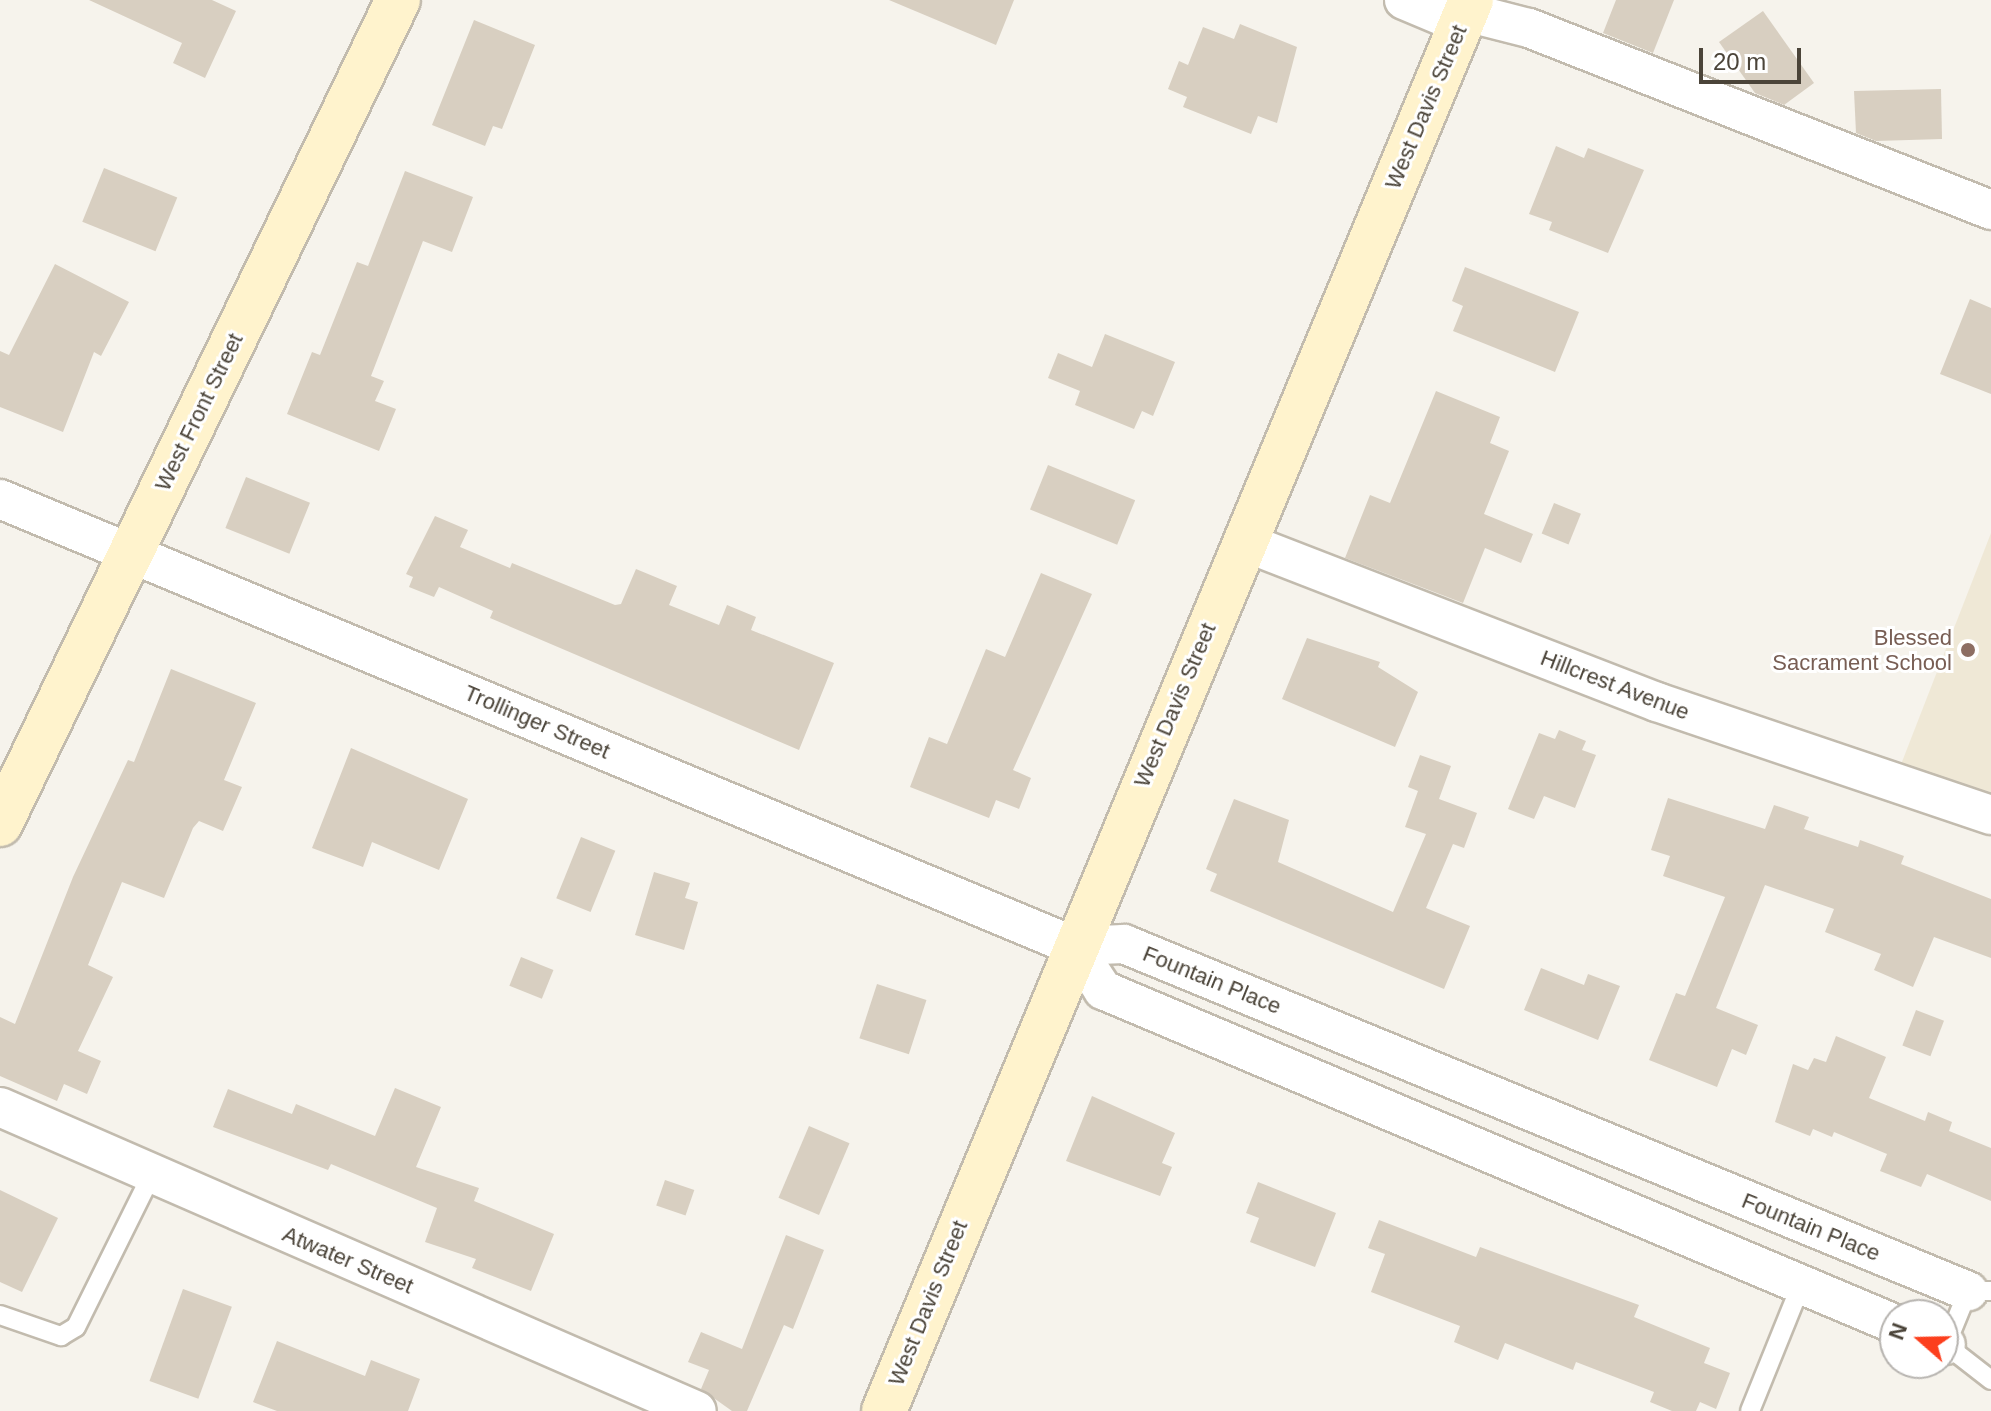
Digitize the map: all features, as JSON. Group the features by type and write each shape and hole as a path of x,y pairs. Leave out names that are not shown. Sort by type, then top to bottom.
{"street":[{"name":"West Front Street","path":"0,824 398,0"},
{"path":"1404,0 1529,28 1991,210"},
{"name":"West Davis Street","path":"884,1411 1074,946 1466,12"},
{"name":"Trollinger Street","path":"0,499 1074,946"},
{"name":"Hillcrest Avenue","path":"1244,542 1657,702 1991,815"},
{"name":"Fountain Place","path":"1074,946 1124,944 1980,1291"},
{"path":"1074,946 1103,990 1879,1317"},
{"name":"Atwater Street","path":"0,1107 697,1411"}],"lane":[{"path":"0,1315 61,1336 76,1327 152,1174"},
{"path":"1750,1411 1801,1285"},
{"path":"1959,1322 1980,1291"},
{"path":"1959,1356 1991,1380"}],"shaded area":[{"name":"Blessed Sacrament School","path":"1991,533 1991,795 1900,767"}],"building":[{"path":"89,0 212,0 236,11 205,78 173,63 182,43"},
{"path":"889,0 1014,0 996,45"},
{"path":"1616,0 1674,0 1653,53 1603,33"},
{"path":"1763,11 1814,83 1784,105 1755,93 1719,42"},
{"path":"474,20 535,45 502,129 493,126 485,146 432,125"},
{"path":"1240,24 1297,47 1277,123 1258,116 1251,134 1183,107 1187,97 1168,89 1179,61 1188,65 1203,27 1234,39"},
{"path":"1941,89 1942,139 1876,141 1856,133 1854,91"},
{"path":"1556,146 1584,158 1588,148 1644,170 1608,253 1549,230 1552,222 1529,214"},
{"path":"104,168 177,198 156,251 82,222"},
{"path":"405,171 473,197 452,252 423,241 371,376 384,381 375,401 396,409 379,451 287,414 312,352 320,355 357,262 368,266"},
{"path":"55,264 129,302 101,356 94,352 63,432 0,407 0,351 9,355"},
{"path":"1465,267 1579,312 1555,372 1453,331 1463,306 1452,301"},
{"path":"1970,299 1991,308 1991,394 1940,374"},
{"path":"1105,334 1175,362 1153,416 1142,411 1134,429 1075,405 1080,391 1048,378 1058,353 1092,367"},
{"path":"1436,391 1500,417 1490,443 1509,451 1484,514 1533,534 1521,563 1485,548 1463,603 1345,558 1370,495 1390,503"},
{"path":"1048,465 1135,500 1117,545 1030,510"},
{"path":"246,477 310,503 289,554 225,528"},
{"path":"1554,503 1581,514 1569,544 1542,534"},
{"path":"435,516 468,530 460,547 510,568 512,563 615,605 621,604 636,569 677,586 669,605 719,625 727,605 756,617 751,630 834,663 799,750 490,618 493,611 439,587 434,597 409,587 413,577 406,574"},
{"path":"1041,573 1092,594 1013,770 1031,778 1019,809 996,800 989,818 910,787 929,737 947,744 986,649 1005,657"},
{"path":"1307,638 1380,662 1378,667 1418,692 1395,747 1282,699"},
{"path":"171,669 256,703 224,780 242,787 223,831 199,821 193,828 164,898 122,882 88,965 113,977 78,1051 101,1061 87,1094 64,1084 57,1101 0,1076 0,1017 15,1024 73,877 128,760 134,762"},
{"path":"1559,730 1586,741 1582,750 1596,755 1575,808 1544,796 1534,819 1508,809 1539,733 1555,739"},
{"path":"351,748 468,799 439,870 372,842 363,867 312,848"},
{"path":"1420,755 1451,766 1439,799 1477,813 1464,848 1453,844 1426,908 1470,926 1444,989 1210,891 1217,874 1206,869 1234,799 1289,820 1278,862 1393,912 1426,834 1405,827 1418,791 1408,787"},
{"path":"1668,798 1765,829 1774,805 1809,817 1804,829 1858,847 1860,840 1904,856 1901,864 1991,899 1991,958 1934,937 1913,987 1874,970 1881,954 1825,932 1834,909 1765,885 1716,1008 1758,1025 1746,1055 1732,1049 1717,1087 1649,1060 1676,993 1685,996 1725,897 1663,876 1670,856 1651,850"},
{"path":"581,837 615,851 591,912 556,898"},
{"path":"654,872 690,883 685,898 698,902 684,950 635,935"},
{"path":"521,957 553,970 542,999 509,986"},
{"path":"1541,968 1584,985 1588,974 1620,986 1598,1040 1524,1010"},
{"path":"877,984 926,1000 909,1054 859,1038"},
{"path":"1916,1010 1944,1021 1930,1056 1902,1045"},
{"path":"1836,1036 1886,1057 1869,1098 1925,1121 1928,1112 1952,1122 1949,1131 1991,1148 1991,1201 1927,1174 1921,1187 1880,1171 1887,1154 1834,1132 1832,1137 1813,1129 1810,1136 1775,1122 1793,1064 1808,1070 1814,1058 1826,1062"},
{"path":"395,1088 441,1107 416,1167 479,1188 474,1201 554,1234 531,1291 472,1268 476,1259 425,1242 437,1208 331,1164 328,1170 213,1127 228,1089 292,1114 296,1104 375,1136"},
{"path":"1092,1096 1175,1133 1162,1163 1172,1167 1160,1196 1066,1161"},
{"path":"809,1126 850,1143 819,1215 779,1198"},
{"path":"665,1180 694,1190 686,1216 656,1206"},
{"path":"1258,1182 1336,1213 1315,1267 1250,1242 1259,1218 1246,1213"},
{"path":"0,1190 58,1218 22,1292 0,1282"},
{"path":"1379,1220 1476,1257 1480,1247 1639,1305 1634,1317 1710,1348 1704,1363 1730,1373 1716,1409 1700,1402 1696,1411 1672,1411 1650,1402 1654,1392 1576,1362 1573,1370 1505,1343 1498,1360 1454,1342 1460,1326 1371,1292 1385,1254 1368,1248"},
{"path":"786,1235 824,1250 793,1329 784,1325 747,1411 732,1411 701,1389 709,1370 688,1362 701,1332 742,1349"},
{"path":"183,1289 232,1307 198,1399 149,1381"},
{"path":"277,1341 365,1376 371,1360 420,1379 408,1411 277,1411 253,1402"}],"place":[{"name":"Blessed Sacrament School","path":"1968,650"}]}
